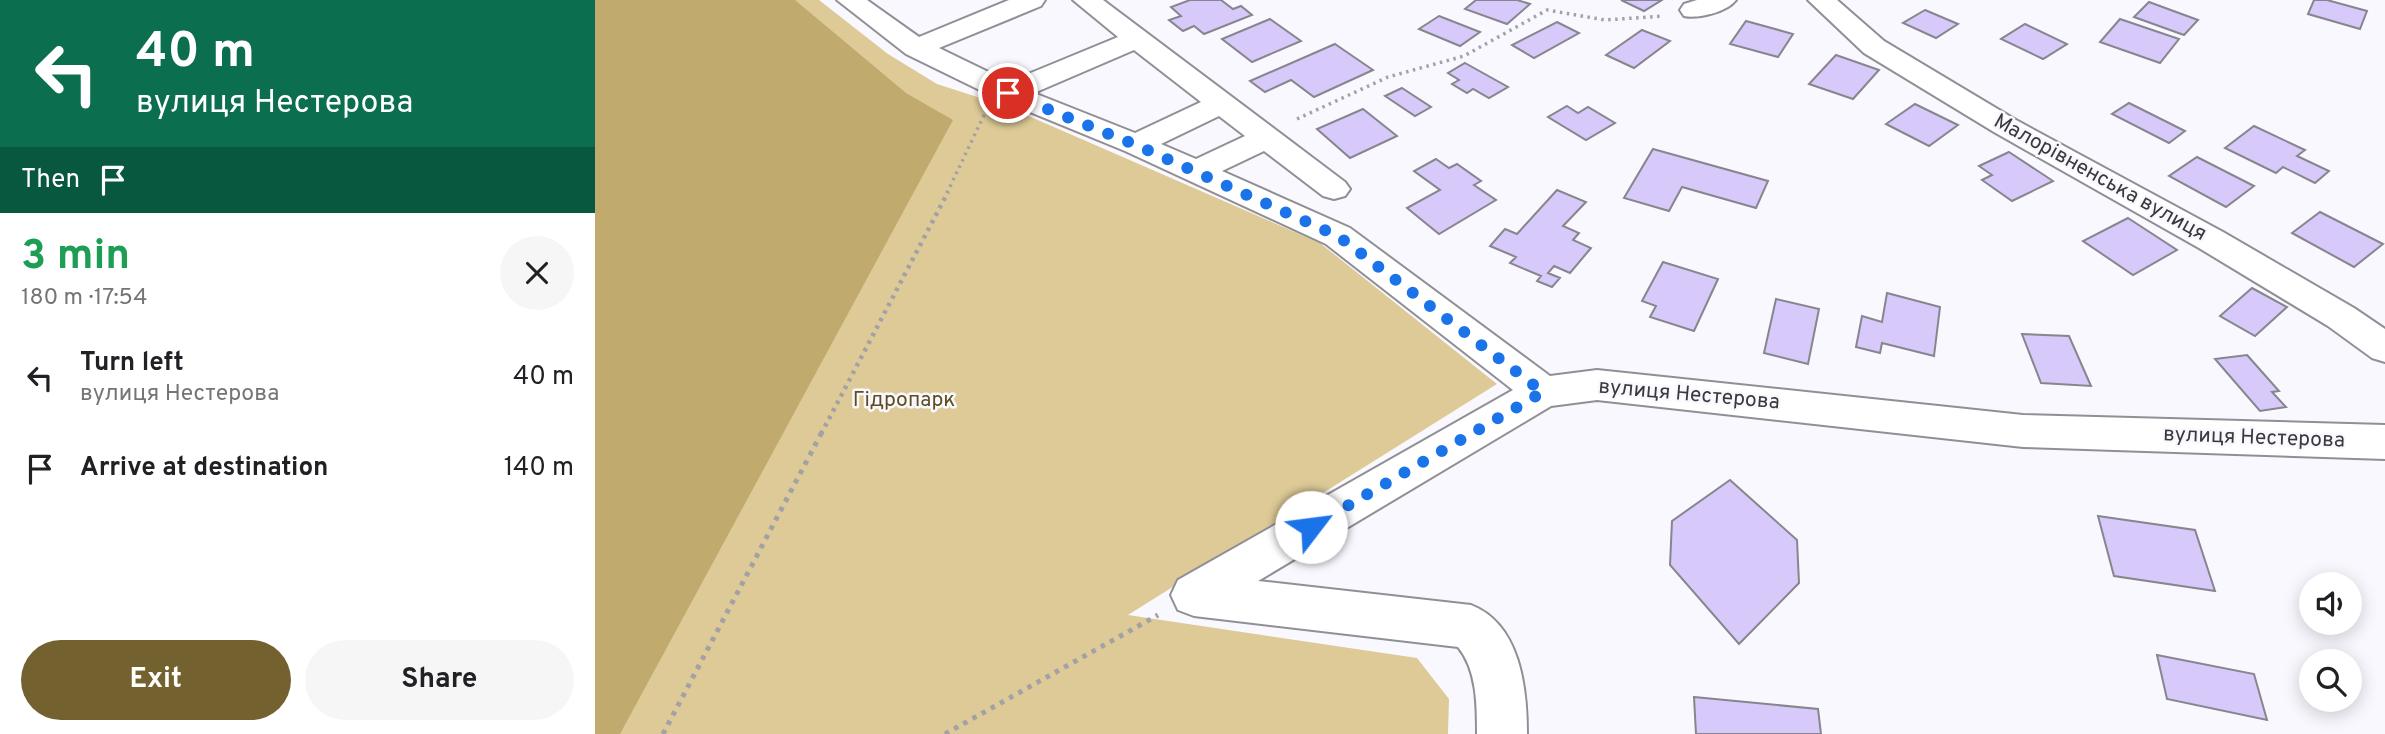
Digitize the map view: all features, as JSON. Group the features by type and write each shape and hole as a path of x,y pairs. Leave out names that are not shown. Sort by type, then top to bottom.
{"street":[{"path":"850,0 916,48 1002,90 1136,145 1338,236 1543,392 1194,595"},
{"path":"916,48 1032,0"},
{"path":"1086,0 1334,189"},
{"path":"1693,10 1723,0"},
{"name":"Малорівненська вулиця","path":"1821,0 1874,47 2005,126 2211,240 2341,317 2385,348"},
{"path":"1002,90 1137,39"},
{"path":"1136,145 1222,103"},
{"path":"1194,172 1266,136"},
{"name":"вулиця Нестерова","path":"1543,392 1597,385 2023,431 2385,442"},
{"path":"1194,595 1471,628 1490,651 1502,710 1502,734"}],"path":[{"path":"1266,136 1388,77 1464,56 1547,10 1594,22 1635,22 1693,10"},
{"path":"663,734 1002,90"},
{"path":"945,734 1194,595"}],"green space":[{"name":"Гідропарк","path":"595,0 819,0 888,54 937,84 1008,107 1320,243 1497,384 1128,615 1417,658 1449,699 1448,734 595,734"}],"shaded area":[{"path":"595,0 795,0 906,93 953,120 620,734 595,734"}],"building":[{"path":"1190,0 1221,0 1233,9 1241,6 1252,15 1204,34 1194,26 1183,31 1169,20 1181,16 1171,7"},
{"path":"1476,0 1517,0 1530,4 1507,24 1465,9"},
{"path":"1621,0 1662,0 1644,11"},
{"path":"2314,0 2327,0 2367,11 2360,29 2308,14"},
{"path":"2149,2 2198,20 2184,35 2134,17"},
{"path":"1925,10 1958,24 1936,38 1903,23"},
{"path":"1439,16 1480,32 1460,46 1419,29"},
{"path":"1270,19 1301,41 1252,62 1222,39"},
{"path":"2120,19 2179,39 2160,63 2100,42"},
{"path":"1746,21 1793,34 1778,57 1730,44"},
{"path":"1557,22 1579,33 1534,58 1512,45"},
{"path":"2025,24 2067,44 2043,59 2001,39"},
{"path":"1642,30 1670,41 1634,68 1606,55"},
{"path":"1335,44 1373,70 1314,97 1291,80 1265,92 1250,81"},
{"path":"1836,55 1879,70 1853,99 1809,84"},
{"path":"1465,63 1508,87 1489,98 1473,89 1467,93 1452,84 1459,80 1448,73"},
{"path":"1402,88 1431,107 1415,116 1385,96"},
{"path":"2129,103 2185,131 2169,143 2112,114"},
{"path":"1915,104 1958,125 1929,146 1886,124"},
{"path":"1567,106 1578,113 1588,107 1615,123 1586,140 1548,117"},
{"path":"1363,109 1397,136 1350,158 1317,129"},
{"path":"2254,126 2305,150 2297,156 2329,171 2315,183 2283,167 2276,173 2225,148"},
{"path":"1653,149 1768,181 1756,208 1682,187 1669,211 1624,198"},
{"path":"2009,152 2053,181 2012,201 1982,180 1992,175 1979,166"},
{"path":"2197,157 2254,186 2226,207 2169,176"},
{"path":"1436,159 1449,168 1457,164 1481,181 1474,185 1496,200 1439,234 1407,208 1440,190 1414,171"},
{"path":"1557,190 1586,202 1563,226 1579,233 1573,240 1591,248 1570,273 1554,266 1548,273 1560,278 1552,287 1537,281 1541,276 1510,263 1516,257 1490,246 1505,229 1517,234"},
{"path":"2320,212 2383,244 2354,267 2292,233"},
{"path":"2128,218 2177,250 2133,275 2083,241"},
{"path":"1663,262 1718,279 1694,331 1650,317 1656,306 1642,301"},
{"path":"2252,288 2287,307 2255,336 2220,316"},
{"path":"1887,293 1940,307 1934,356 1882,343 1880,353 1856,347 1862,316 1882,322"},
{"path":"1776,299 1819,309 1808,364 1764,353"},
{"path":"2022,334 2069,336 2091,386 2041,383"},
{"path":"2247,355 2279,391 2272,392 2286,407 2260,411 2215,359"},
{"path":"1730,480 1797,540 1799,583 1739,644 1670,565 1672,521"},
{"path":"2098,516 2195,530 2215,591 2114,576"},
{"path":"2157,655 2254,674 2267,720 2167,699"},
{"path":"1694,697 1818,709 1821,734 1696,734"}],"route":[{"path":"1008,93 1136,145 1338,236 1543,392 1311,527"}]}
